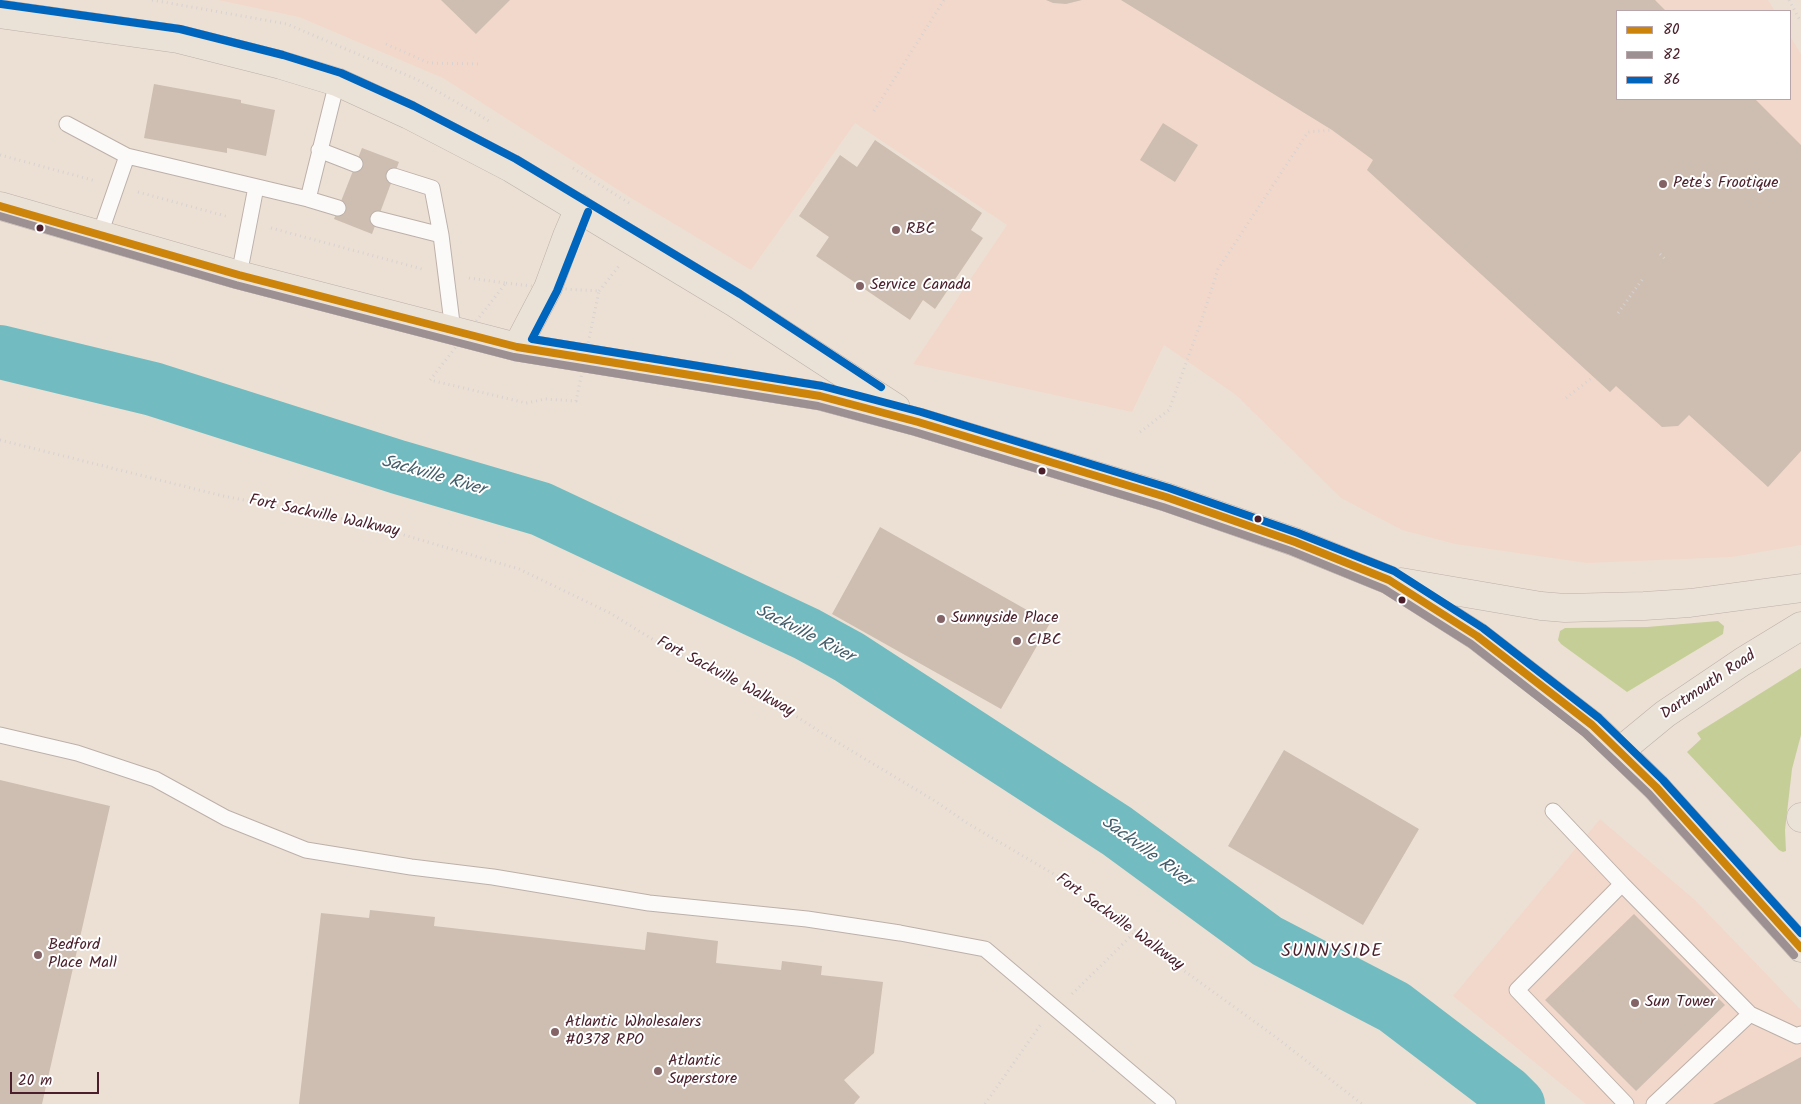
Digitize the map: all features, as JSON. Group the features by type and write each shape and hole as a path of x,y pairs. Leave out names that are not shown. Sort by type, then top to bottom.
{"main road":[{"path":"0,14 178,39 281,65 337,82 409,115 511,168 735,303 918,422"},
{"path":"0,206 240,274 517,347 820,396 918,422 1166,497 1295,542 1389,580 1477,636 1592,725 1656,787 1801,948"},
{"path":"517,347 548,288 579,208"},
{"path":"1389,580 1541,606 1565,608 1690,602 1801,588"},
{"name":"Dartmouth Road","path":"1620,751 1665,714 1742,662 1801,626"}],"lane":[{"path":"308,199 337,82"},
{"path":"67,124 127,156 308,199 338,208"},
{"path":"319,150 355,164"},
{"path":"100,234 127,156"},
{"path":"394,176 432,188 453,331"},
{"path":"240,274 256,187"},
{"path":"378,219 440,235"},
{"path":"0,735 77,753 155,779 226,818 306,850 411,867 493,877 649,903 807,919 900,932 985,949 1168,1104"},
{"path":"1553,811 1750,1014 1797,1036 1801,1034"},
{"path":"1622,884 1517,990 1626,1104"},
{"path":"1654,1104 1750,1014"}],"path":[{"path":"152,0 287,24"},
{"path":"874,111 944,0"},
{"path":"1789,0 1801,22"},
{"path":"386,44 429,63 479,64"},
{"path":"1140,432 1169,410 1218,269 1308,132 1332,130"},
{"path":"1660,254 1667,261"},
{"path":"1618,313 1644,277"},
{"path":"1566,398 1593,378"},
{"name":"Fort Sackville Walkway","path":"0,440 223,496 360,522 519,569 610,614 665,647 771,700 935,801 967,823 1057,876 1102,912 1136,931 1172,962 1273,1035 1362,1104"}],"shaded area":[{"path":"218,0 1768,0 1774,10 1616,10 1616,100 1791,100 1791,38 1801,54 1801,545 1732,557 1587,563 1455,544 1402,530 1341,498 1236,395 1164,345 1132,412 913,364 1007,225 855,123 751,270 631,198 443,78 299,17"},
{"path":"1600,819 1695,900 1801,1010 1801,1104 1586,1104 1453,996"}],"green space":[{"path":"1718,621 1724,626 1723,634 1627,692 1558,640 1560,631 1565,628 1647,627"},
{"path":"1801,668 1801,735 1792,769 1785,830 1786,851 1783,852 1779,850 1687,752 1701,739 1697,733"}],"building":[{"path":"441,0 510,0 476,34"},
{"path":"1046,0 1082,0 1066,4 1053,3"},
{"path":"1121,0 1655,0 1665,10 1616,10 1616,100 1756,100 1801,145 1801,451 1768,487 1689,415 1678,426 1662,427 1616,386 1610,392 1367,170 1373,160 1332,130"},
{"path":"154,84 241,100 241,103 275,110 266,156 227,148 227,153 144,138"},
{"path":"1163,123 1198,145 1175,182 1140,160"},
{"path":"875,140 982,213 971,230 983,238 935,309 923,300 910,320 816,256 829,237 799,216 840,155 857,167"},
{"path":"362,148 399,162 372,234 334,219"},
{"name":"Sunnyside Place","path":"880,527 1050,623 1001,709 832,614"},
{"path":"1284,750 1419,829 1363,925 1228,846"},
{"name":"Bedford Place Mall","path":"0,780 110,806 42,1104 0,1104"},
{"path":"370,910 435,917 434,926 645,950 647,932 718,941 716,963 781,970 782,961 822,966 821,975 883,982 874,1053 844,1080 860,1097 854,1104 299,1104 321,913 369,918"},
{"name":"Sun Tower","path":"1634,914 1725,1005 1636,1091 1545,1000"},
{"path":"1801,1057 1801,1104 1713,1104"}],"waterway":[{"name":"Sackville River","path":"0,352 153,389 398,467 541,509 807,634 849,657 1117,831 1267,941 1394,1007 1507,1093 1518,1104"}],"transit line":[{"name":"86","path":"1,4 180,29 283,55 341,73 414,106 516,159 740,294 881,387"},
{"name":"80","path":"0,206 239,275 517,347 820,396 918,422 1166,497 1295,542 1389,580 1477,636 1592,725 1656,787 1801,948"},
{"name":"86","path":"588,212 557,291 532,339 822,386 921,412 1169,488 1298,533 1394,571 1483,628 1599,718 1663,780 1801,933"},
{"name":"82","path":"0,216 236,285 514,357 818,406 915,432 1163,507 1291,551 1384,589 1471,644 1585,733 1649,794 1794,955"}],"place":[{"name":"Pete's Frootique","path":"1663,184"},
{"name":"RBC","path":"896,230"},
{"name":"Service Canada","path":"860,286"},
{"name":"Sunnyside Place","path":"941,619"},
{"name":"CIBC","path":"1017,641"},
{"name":"Bedford Place Mall","path":"38,955"},
{"name":"Sun Tower","path":"1635,1003"},
{"name":"Atlantic Wholesalers #0378 RPO","path":"555,1032"},
{"name":"Atlantic Superstore","path":"658,1071"}],"district":[{"name":"SUNNYSIDE","path":"1332,953"}]}
